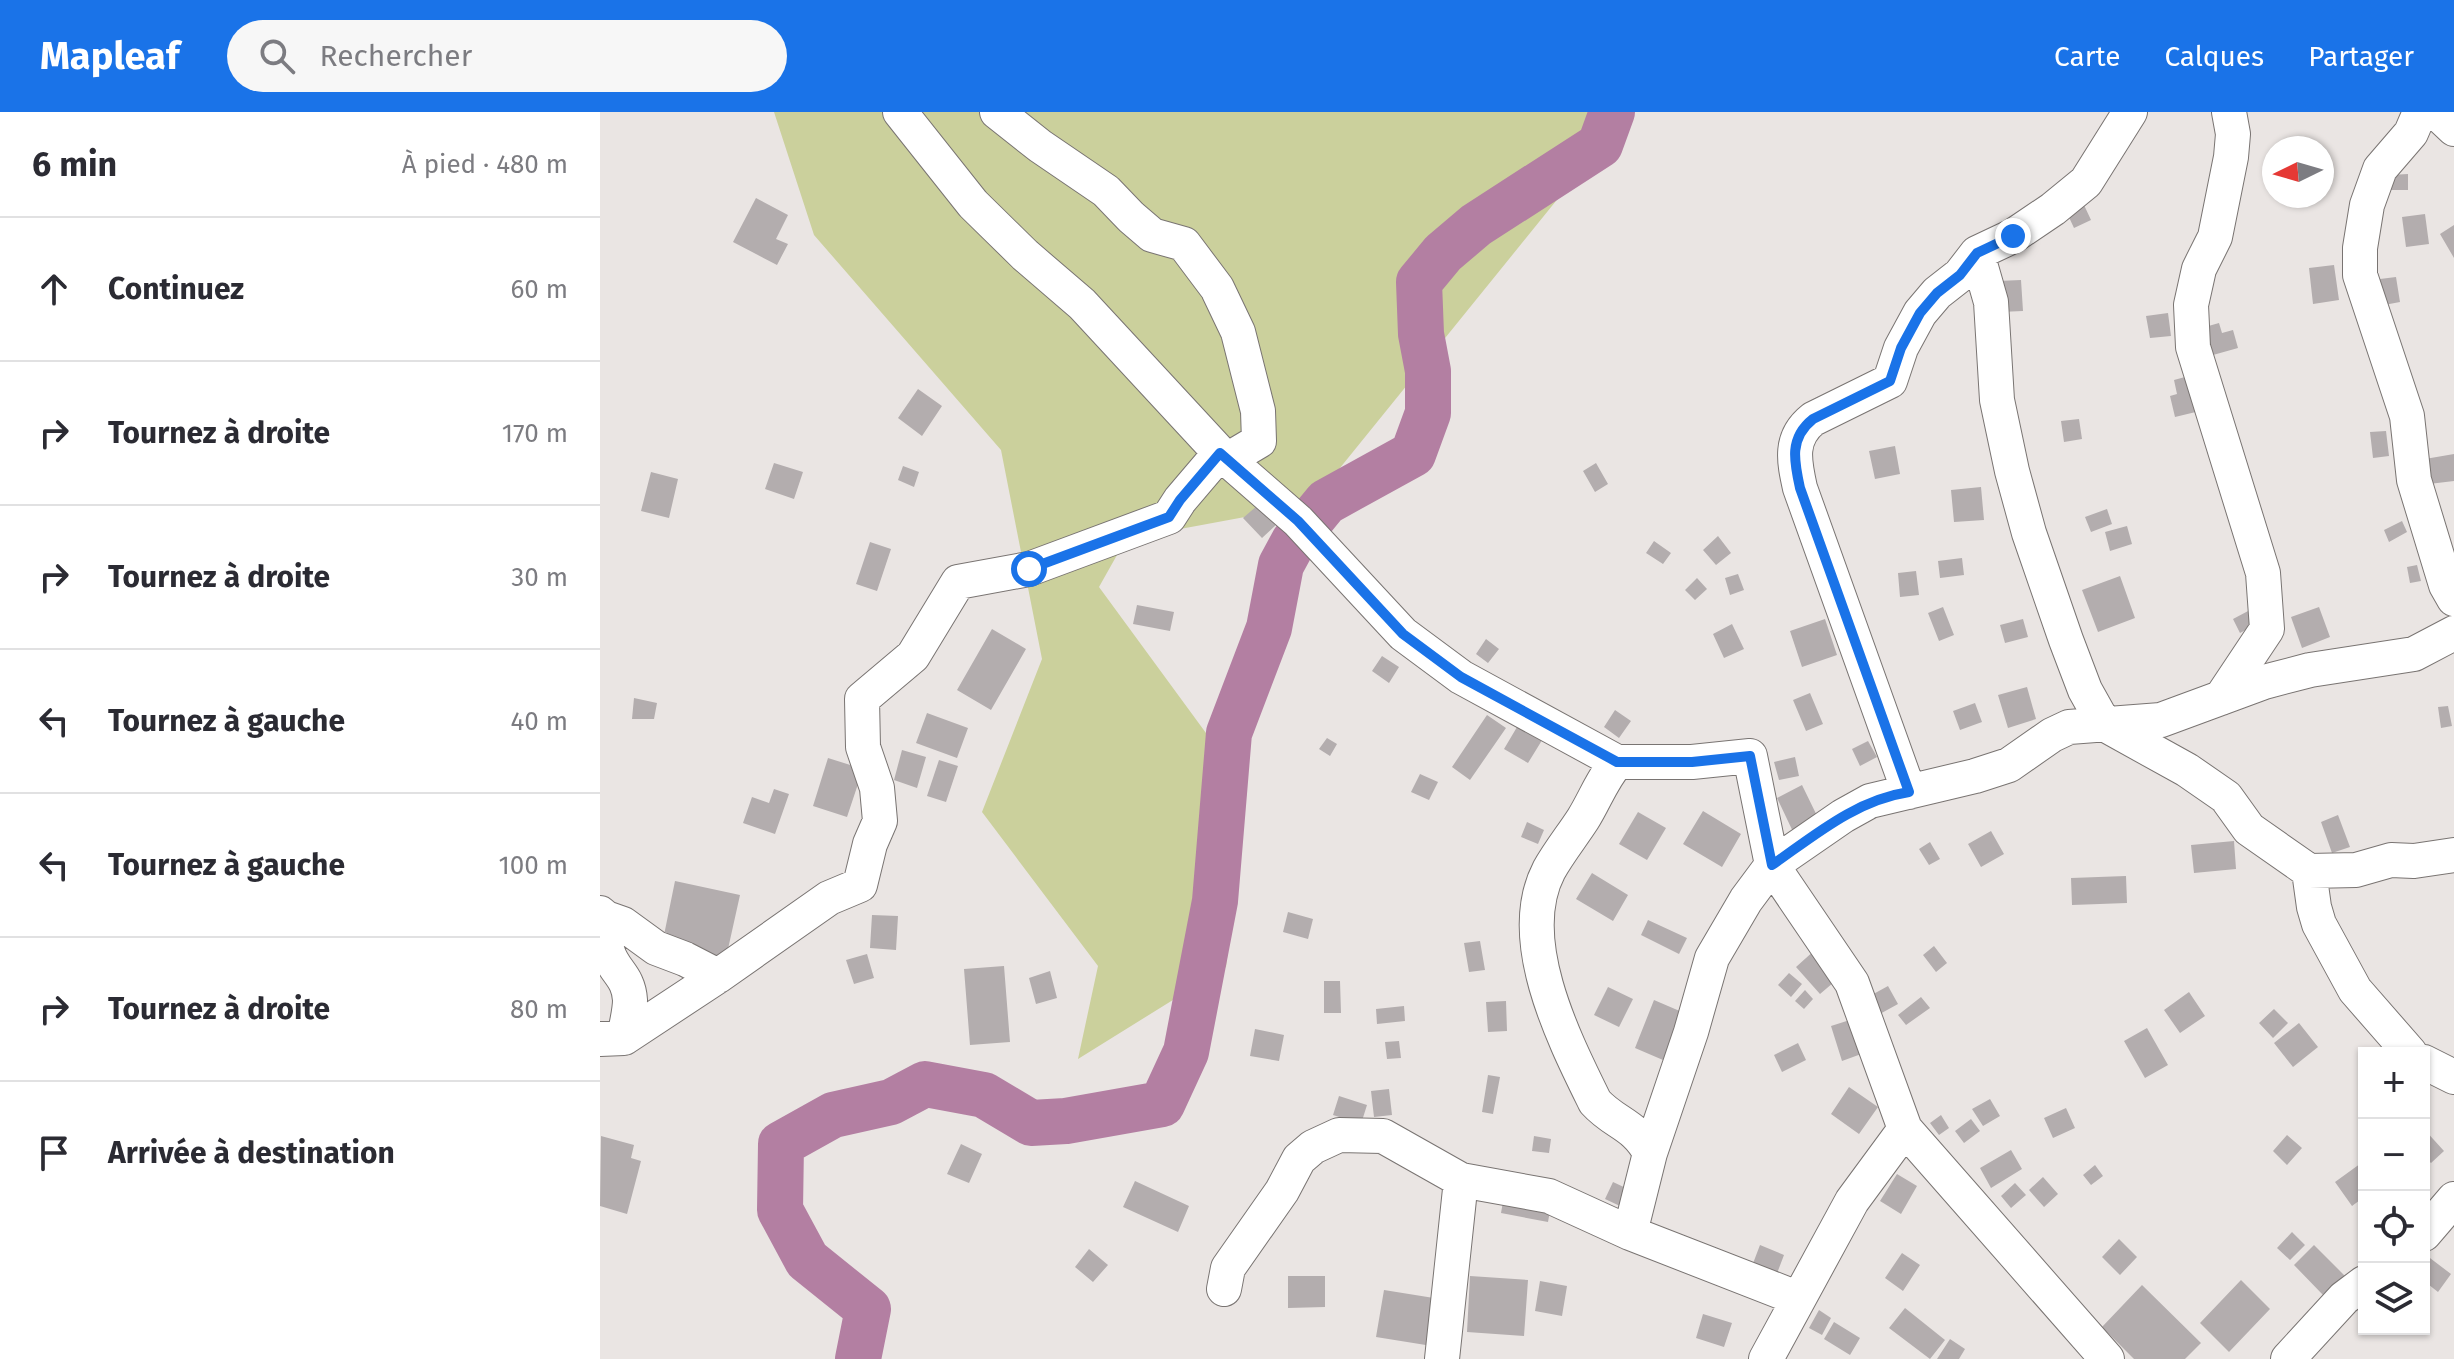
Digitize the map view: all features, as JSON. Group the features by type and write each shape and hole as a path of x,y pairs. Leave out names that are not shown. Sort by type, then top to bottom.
{"street":[{"path":"900,112 973,204 1025,255 1082,304 1223,457 1306,530 1333,557 1358,589 1415,643 1461,677 1617,762 1692,762 1750,756 1772,865 1852,983 1905,1129 2107,1359"},
{"path":"612,1039 718,976 829,898 860,885 870,844 880,821 877,788 863,747 862,699 913,656 958,582 1029,569 1169,517 1180,500 1223,457 1259,441 1258,411 1238,332 1217,288 1184,244 1152,235 1106,191 997,112"},
{"path":"1909,792 1800,488 1795,466 1796,443 1802,428 1813,419 1890,381 1901,348 1920,313 1937,293 1960,275 1977,253 2013,236 2086,182 2130,112"},
{"path":"2221,698 2267,629 2263,573 2193,347 2191,305 2199,269 2215,237 2231,157 2233,134 2229,112"},
{"path":"2420,112 2411,133 2380,169 2367,205 2360,248 2360,275 2407,416 2414,480 2446,585 2454,599"},
{"path":"2436,112 2454,129"},
{"path":"1977,253 1991,302 1997,400 2012,471 2029,533 2066,640 2085,690 2104,724 2187,770 2226,797 2249,829 2309,871 2356,870 2391,860 2414,861 2454,855"},
{"path":"1630,1233 1650,1153 1691,1032 1712,958 1746,900 1772,865 1870,801 2009,765 2069,727 2161,720 2264,682 2310,670 2414,654 2454,633"},
{"path":"1617,762 1548,872 1537,907 1537,927 1547,991 1595,1102 1605,1113 1641,1136 1650,1153"},
{"path":"2309,871 2319,924 2355,990 2405,1047"},
{"path":"612,1039 630,1001 627,989 605,958 603,916 623,924 656,948 718,976"},
{"path":"2430,1065 2454,1077"},
{"path":"1766,1359 1852,1201 1905,1129"},
{"path":"1224,1289 1228,1268 1282,1191 1299,1159 1313,1147 1339,1135 1383,1136 1461,1180 1549,1196 1630,1233 1797,1298"},
{"path":"1442,1359 1461,1180"},
{"path":"2430,1227 2454,1199"},
{"path":"2288,1359 2344,1298 2358,1288"}],"green space":[{"path":"774,112 1628,112 1310,505 1126,539 1099,587 1247,789 1226,967 1078,1059 1098,966 982,812 1042,659 1001,450 814,235"}],"building":[{"path":"2408,174 2408,190 2390,190 2390,175"},
{"path":"756,198 788,215 776,239 788,244 777,265 733,242"},
{"path":"2084,205 2091,220 2074,228 2067,213"},
{"path":"2425,214 2429,244 2406,247 2402,217"},
{"path":"2454,225 2454,258 2440,234"},
{"path":"2334,265 2339,300 2313,304 2309,268"},
{"path":"2396,277 2400,302 2384,305 2380,279"},
{"path":"2021,280 2023,311 2000,312 1998,281"},
{"path":"2168,313 2171,336 2150,338 2146,316"},
{"path":"2219,323 2222,333 2233,330 2238,348 2213,355 2205,327"},
{"path":"2185,377 2204,410 2175,417 2170,396 2177,394 2174,380"},
{"path":"918,389 942,406 922,436 898,418"},
{"path":"2079,419 2082,439 2064,442 2061,421"},
{"path":"2386,431 2389,456 2373,458 2370,432"},
{"path":"1895,446 1900,474 1875,479 1869,451"},
{"path":"2454,454 2454,481 2429,484 2425,459"},
{"path":"774,463 803,472 794,499 765,489"},
{"path":"1596,463 1608,484 1595,492 1583,471"},
{"path":"903,466 919,472 914,487 898,480"},
{"path":"651,472 678,479 669,518 641,511"},
{"path":"1981,487 1984,520 1954,522 1951,490"},
{"path":"1258,505 1276,525 1262,538 1243,518"},
{"path":"2107,509 2112,524 2091,532 2085,517"},
{"path":"2402,521 2407,532 2389,542 2384,530"},
{"path":"2127,526 2132,544 2110,551 2105,532"},
{"path":"1718,536 1731,553 1716,565 1703,550"},
{"path":"1654,541 1671,553 1663,564 1646,553"},
{"path":"870,542 891,549 877,591 856,584"},
{"path":"1962,558 1964,575 1940,578 1938,561"},
{"path":"2417,565 2421,581 2410,583 2407,567"},
{"path":"1916,571 1919,595 1900,597 1898,573"},
{"path":"1738,574 1744,590 1730,595 1725,578"},
{"path":"2120,576 2135,618 2098,632 2082,590"},
{"path":"1697,578 1707,589 1695,600 1685,590"},
{"path":"1137,605 1174,612 1170,631 1133,624"},
{"path":"1943,607 1954,635 1939,641 1928,613"},
{"path":"2319,607 2330,637 2302,648 2291,617"},
{"path":"2250,610 2257,624 2240,633 2233,619"},
{"path":"1825,619 1837,655 1802,667 1790,631"},
{"path":"2023,619 2028,637 2005,643 2000,625"},
{"path":"1732,624 1744,649 1724,658 1713,634"},
{"path":"992,629 1026,649 991,710 957,690"},
{"path":"1486,639 1499,649 1488,663 1476,654"},
{"path":"1382,656 1399,667 1389,683 1372,671"},
{"path":"2027,687 2036,719 2008,728 1998,695"},
{"path":"1810,693 1823,724 1806,731 1793,700"},
{"path":"634,698 657,703 654,719 632,719"},
{"path":"1975,703 1982,722 1960,730 1953,711"},
{"path":"2448,706 2452,726 2441,728 2438,707"},
{"path":"1615,710 1631,721 1619,738 1604,727"},
{"path":"927,713 968,728 957,758 916,743"},
{"path":"1487,715 1506,728 1470,780 1452,767"},
{"path":"1520,722 1544,737 1528,763 1504,749"},
{"path":"1327,738 1337,744 1330,756 1319,749"},
{"path":"1868,741 1877,757 1860,766 1852,749"},
{"path":"902,750 926,757 917,788 894,780"},
{"path":"1795,757 1799,776 1779,780 1774,762"},
{"path":"828,758 863,769 847,817 813,806"},
{"path":"939,760 958,766 946,802 927,796"},
{"path":"1420,774 1438,782 1429,800 1411,792"},
{"path":"1802,785 1822,826 1796,838 1777,798"},
{"path":"774,789 789,794 775,834 743,823 752,797 769,803"},
{"path":"1703,811 1741,834 1722,867 1683,844"},
{"path":"1638,812 1666,828 1647,860 1619,844"},
{"path":"2338,815 2350,847 2332,853 2321,822"},
{"path":"1527,822 1544,830 1538,844 1521,837"},
{"path":"1991,831 2004,854 1981,867 1968,844"},
{"path":"2234,841 2236,869 2194,873 2191,845"},
{"path":"1930,842 1940,859 1929,865 1919,849"},
{"path":"1592,873 1628,895 1613,921 1576,899"},
{"path":"2126,876 2127,903 2072,905 2071,878"},
{"path":"675,881 740,895 726,958 662,945"},
{"path":"1288,912 1313,919 1308,939 1283,932"},
{"path":"872,915 898,916 896,950 870,948"},
{"path":"1648,920 1687,938 1679,954 1641,935"},
{"path":"1480,941 1485,970 1469,972 1464,943"},
{"path":"1934,946 1947,963 1936,972 1923,955"},
{"path":"1816,949 1840,977 1820,994 1796,967"},
{"path":"867,954 874,978 854,984 846,960"},
{"path":"1004,966 1010,1042 970,1045 964,969"},
{"path":"1050,971 1057,998 1036,1004 1029,978"},
{"path":"1789,973 1802,984 1791,997 1778,985"},
{"path":"1324,981 1340,981 1341,1013 1324,1013"},
{"path":"1888,986 1898,1004 1878,1015 1868,997"},
{"path":"1608,987 1633,999 1619,1027 1594,1015"},
{"path":"1805,990 1813,999 1804,1009 1795,1001"},
{"path":"2189,992 2205,1016 2180,1033 2164,1010"},
{"path":"1921,997 1930,1008 1906,1025 1898,1015"},
{"path":"1654,1000 1682,1012 1663,1060 1635,1048"},
{"path":"1506,1001 1507,1031 1488,1032 1486,1002"},
{"path":"1404,1006 1405,1021 1377,1024 1376,1009"},
{"path":"2274,1009 2288,1023 2273,1038 2259,1023"},
{"path":"1853,1019 1864,1053 1842,1061 1831,1026"},
{"path":"2299,1023 2318,1047 2293,1067 2274,1043"},
{"path":"2147,1028 2168,1065 2145,1078 2124,1041"},
{"path":"1255,1029 1284,1035 1279,1061 1250,1056"},
{"path":"1399,1041 1401,1058 1387,1059 1385,1042"},
{"path":"1798,1043 1806,1060 1782,1072 1774,1055"},
{"path":"1488,1075 1500,1077 1493,1114 1482,1112"},
{"path":"1849,1087 1878,1107 1859,1134 1831,1114"},
{"path":"1389,1089 1392,1115 1374,1117 1371,1091"},
{"path":"1339,1096 1367,1105 1361,1124 1333,1115"},
{"path":"1990,1099 2000,1116 1983,1126 1972,1109"},
{"path":"2066,1108 2075,1128 2053,1138 2044,1118"},
{"path":"1941,1115 1949,1128 1939,1135 1930,1123"},
{"path":"1971,1119 1980,1131 1964,1143 1955,1131"},
{"path":"2287,1135 2302,1148 2287,1165 2273,1151"},
{"path":"601,1136 634,1145 631,1158 641,1161 627,1214 600,1206"},
{"path":"1534,1136 1551,1139 1549,1153 1532,1151"},
{"path":"2430,1136 2444,1151 2430,1162"},
{"path":"961,1144 982,1154 969,1183 947,1174"},
{"path":"2011,1150 2022,1169 1991,1188 1980,1168"},
{"path":"2095,1165 2103,1176 2091,1185 2083,1175"},
{"path":"2358,1165 2358,1202 2352,1206 2335,1182"},
{"path":"1897,1174 1917,1186 1901,1214 1880,1201"},
{"path":"2043,1177 2058,1194 2044,1207 2029,1190"},
{"path":"1135,1181 1189,1206 1178,1232 1123,1207"},
{"path":"1613,1182 1628,1189 1620,1206 1605,1199"},
{"path":"2015,1183 2026,1195 2011,1208 2001,1196"},
{"path":"1504,1196 1551,1205 1548,1222 1501,1213"},
{"path":"2292,1232 2305,1245 2290,1260 2277,1248"},
{"path":"2119,1239 2137,1257 2120,1275 2102,1257"},
{"path":"1760,1245 1784,1255 1776,1276 1752,1266"},
{"path":"2314,1245 2345,1276 2324,1296 2294,1265"},
{"path":"1089,1249 1108,1265 1093,1282 1075,1267"},
{"path":"1902,1253 1920,1265 1903,1291 1885,1278"},
{"path":"2430,1258 2451,1274 2438,1292 2430,1286"},
{"path":"1288,1276 1325,1276 1325,1307 1288,1308"},
{"path":"1470,1276 1528,1280 1524,1336 1467,1332"},
{"path":"2241,1280 2270,1309 2229,1352 2200,1323"},
{"path":"1540,1281 1567,1286 1562,1316 1535,1311"},
{"path":"2142,1285 2201,1343 2185,1359 2134,1359 2102,1327"},
{"path":"1384,1290 1440,1299 1432,1346 1376,1337"},
{"path":"1905,1308 1945,1340 1930,1359 1889,1328"},
{"path":"1819,1310 1831,1318 1822,1335 1809,1328"},
{"path":"1703,1314 1732,1323 1724,1347 1696,1338"},
{"path":"1834,1322 1860,1338 1850,1355 1824,1339"},
{"path":"1950,1339 1965,1349 1959,1359 1937,1359"}],"waterway":[{"path":"858,1359 868,1309 807,1260 780,1210 781,1144 833,1115 891,1102 925,1084 984,1095 1031,1123 1066,1121 1162,1104 1186,1052 1215,901 1229,733 1269,628 1281,565 1294,541 1326,502 1413,454 1428,413 1428,371 1421,334 1419,282 1443,253 1476,225 1600,145 1612,112"}],"route":[{"path":"1029,569 1169,517 1220,453 1298,521 1403,634 1461,677 1617,762 1692,762 1726,756 1750,756 1772,865 1870,801 1909,792 1800,488 1795,466 1796,443 1802,428 1813,419 1890,381 1898,365 1901,348 1920,313 1937,293 1960,275 1977,253 2013,236"}]}
